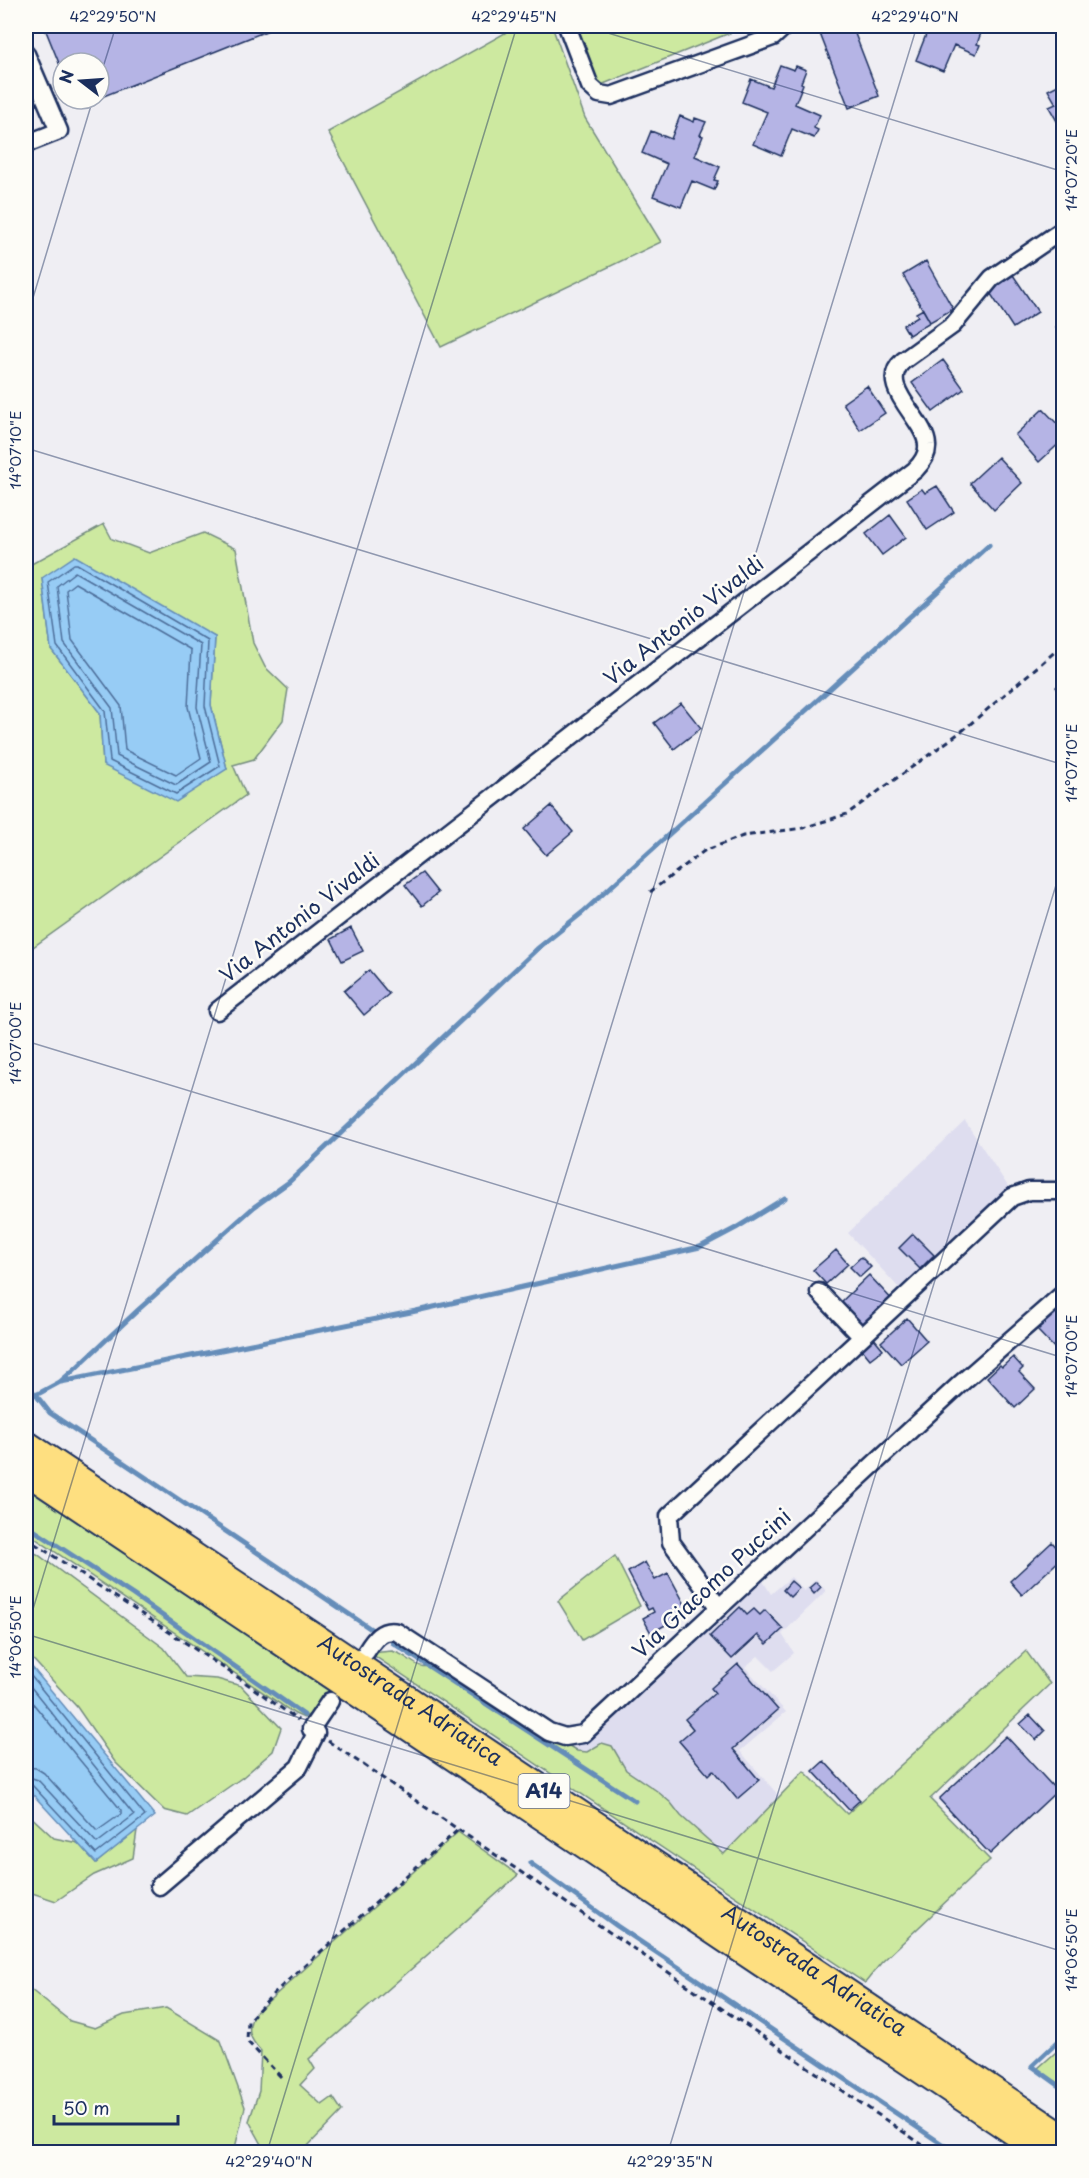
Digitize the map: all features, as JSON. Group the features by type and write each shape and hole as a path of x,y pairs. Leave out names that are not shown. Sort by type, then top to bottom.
{"highway":[{"name":"Autostrada Adriatica","path":"26,1444 1064,2138"},
{"name":"Autostrada Adriatica","path":"26,1472 1044,2152"}],"street":[{"path":"567,26 590,86 599,94 611,96 773,37 785,26"},
{"path":"26,54 60,131 26,144"},
{"name":"Via Antonio Vivaldi","path":"217,1011 915,470 926,455 926,441 897,389 894,379 897,368 903,361 953,325 992,278 1064,229"},
{"path":"719,1608 671,1542 669,1516 1012,1197 1029,1191 1064,1191"},
{"path":"819,1292 862,1337"},
{"name":"Via Giacomo Puccini","path":"366,1652 379,1635 388,1631 397,1632 549,1732 574,1737 587,1731 959,1385 1064,1293"},
{"path":"159,1886 298,1767 330,1701"}],"path":[{"path":"650,892 704,851 743,836 803,828 847,814 962,731 1064,644"},
{"path":"26,1538 239,1678 458,1830 933,2152"},
{"path":"281,2078 247,2041 248,2020 275,1992 458,1830"}],"shaded area":[{"path":"965,1121 1017,1200 913,1303 848,1233"},
{"path":"791,1577 804,1591 816,1579 826,1591 782,1634 794,1653 773,1671 758,1656 745,1667 786,1712 740,1751 779,1796 724,1854 657,1791 626,1770 617,1753 577,1751 569,1747 749,1584 763,1581 771,1594"}],"green space":[{"path":"505,26 552,26 585,118 661,242 441,347 328,132 507,32"},
{"path":"573,26 747,26 596,87"},
{"path":"104,524 112,539 149,553 203,533 236,549 253,643 265,667 288,689 283,720 254,759 233,765 246,795 26,952 26,567","holes":["42,578 215,637 211,705 227,769 103,765 100,713 51,649"]},
{"path":"26,1487 332,1692 318,1709 304,1718 295,1714 26,1532"},
{"path":"26,1550 37,1554 164,1648 186,1677 217,1679 241,1686 281,1728 273,1751 243,1777 187,1816 164,1810 115,1762 77,1707 26,1652"},
{"path":"615,1556 640,1606 582,1640 558,1601"},
{"path":"392,1651 420,1666 432,1666 441,1662 577,1751 587,1752 602,1743 612,1746 626,1770 671,1803 681,1816 724,1854 804,1771 847,1814 1026,1651 1050,1684 930,1799 990,1860 881,1963 865,1983 370,1653"},
{"path":"26,1812 54,1838 78,1843 96,1863 137,1830 133,1858 94,1875 56,1901 26,1891"},
{"path":"458,1832 518,1875 309,2059 315,2069 300,2085 322,2105 333,2097 342,2111 302,2152 270,2152 263,2146 249,2121 259,2091 261,2051 250,2034 254,2014"},
{"path":"30,1989 70,2021 95,2028 124,2015 166,2008 221,2041 245,2107 234,2152 26,2152 26,1993"},
{"path":"1063,2046 1063,2086 1037,2069"}],"water":[{"path":"75,556 215,637 211,705 227,769 176,802 103,765 100,713 51,649 42,578"},
{"path":"26,1660 155,1816 96,1863 26,1787"}],"building":[{"path":"44,26 279,26 111,93 111,51 54,51"},
{"path":"817,26 852,26 879,96 849,108"},
{"path":"924,26 971,26 982,30 977,44 980,45 976,54 954,45 943,71 916,60 929,27"},
{"path":"780,65 794,70 796,66 806,70 795,104 820,115 814,128 818,130 814,138 792,129 781,156 753,144 767,112 742,102 751,79 771,87"},
{"path":"1064,82 1064,119 1057,121 1049,107 1056,104 1048,90"},
{"path":"680,116 694,122 695,118 706,122 695,156 720,167 714,180 718,181 714,190 692,181 681,207 653,196 667,164 642,153 651,131 671,139"},
{"path":"926,261 953,309 930,322 903,275"},
{"path":"1011,272 1038,312 1013,328 987,288"},
{"path":"923,309 930,322 909,335 903,325 918,316 916,313"},
{"path":"1064,322 1064,339 1056,327"},
{"path":"943,360 964,389 933,412 912,383"},
{"path":"867,386 885,413 860,430 843,403"},
{"path":"1043,409 1064,431 1064,439 1039,462 1015,435"},
{"path":"998,457 1022,483 994,510 970,483"},
{"path":"937,486 954,512 927,530 907,499 922,489 925,493"},
{"path":"890,515 906,537 882,555 866,534"},
{"path":"1064,681 1064,694 1063,695 1056,687"},
{"path":"681,703 701,728 674,749 654,723"},
{"path":"551,806 573,832 546,855 524,829"},
{"path":"422,873 438,893 422,906 405,885"},
{"path":"351,928 363,951 342,961 331,939"},
{"path":"369,970 389,994 364,1015 344,991"},
{"path":"913,1234 934,1255 920,1269 899,1248"},
{"path":"836,1250 848,1264 826,1284 813,1270"},
{"path":"861,1257 871,1267 860,1277 850,1267"},
{"path":"869,1275 895,1303 865,1330 840,1303"},
{"path":"1061,1304 1063,1306 1064,1354 1061,1355 1038,1331 1040,1329 1037,1326"},
{"path":"907,1318 927,1341 901,1364 881,1342"},
{"path":"873,1337 883,1349 870,1359 861,1348"},
{"path":"1013,1357 1023,1368 1019,1372 1035,1389 1015,1408 987,1377"},
{"path":"1062,1358 1064,1359 1062,1373 1055,1365"},
{"path":"1052,1542 1064,1556 1022,1595 1010,1581"},
{"path":"645,1562 655,1580 668,1573 689,1612 651,1633 643,1618 654,1612 652,1608 648,1610 628,1572"},
{"path":"791,1581 799,1588 790,1597 783,1590"},
{"path":"816,1582 821,1587 814,1594 809,1588"},
{"path":"740,1607 747,1615 754,1609 760,1615 765,1610 783,1629 767,1644 758,1635 732,1659 710,1636"},
{"path":"738,1664 778,1710 733,1749 759,1780 737,1799 713,1770 708,1775 679,1741 693,1729 685,1719 715,1693 711,1688"},
{"path":"1030,1715 1045,1731 1036,1740 1020,1724"},
{"path":"1006,1736 1057,1791 990,1854 939,1799"},
{"path":"824,1761 860,1800 849,1810 813,1771"}],"waterway":[{"path":"26,1385 36,1395 60,1382 75,1369 254,1207 289,1182 537,949 583,912 989,545"},
{"path":"61,1382 416,1311 700,1247 785,1198"},
{"path":"36,1395 50,1413 371,1629"},
{"path":"26,1525 133,1595 304,1715"},
{"path":"393,1643 635,1801"},
{"path":"530,1863 617,1926 954,2152"},
{"path":"1064,2036 1032,2066 1064,2089"}]}
